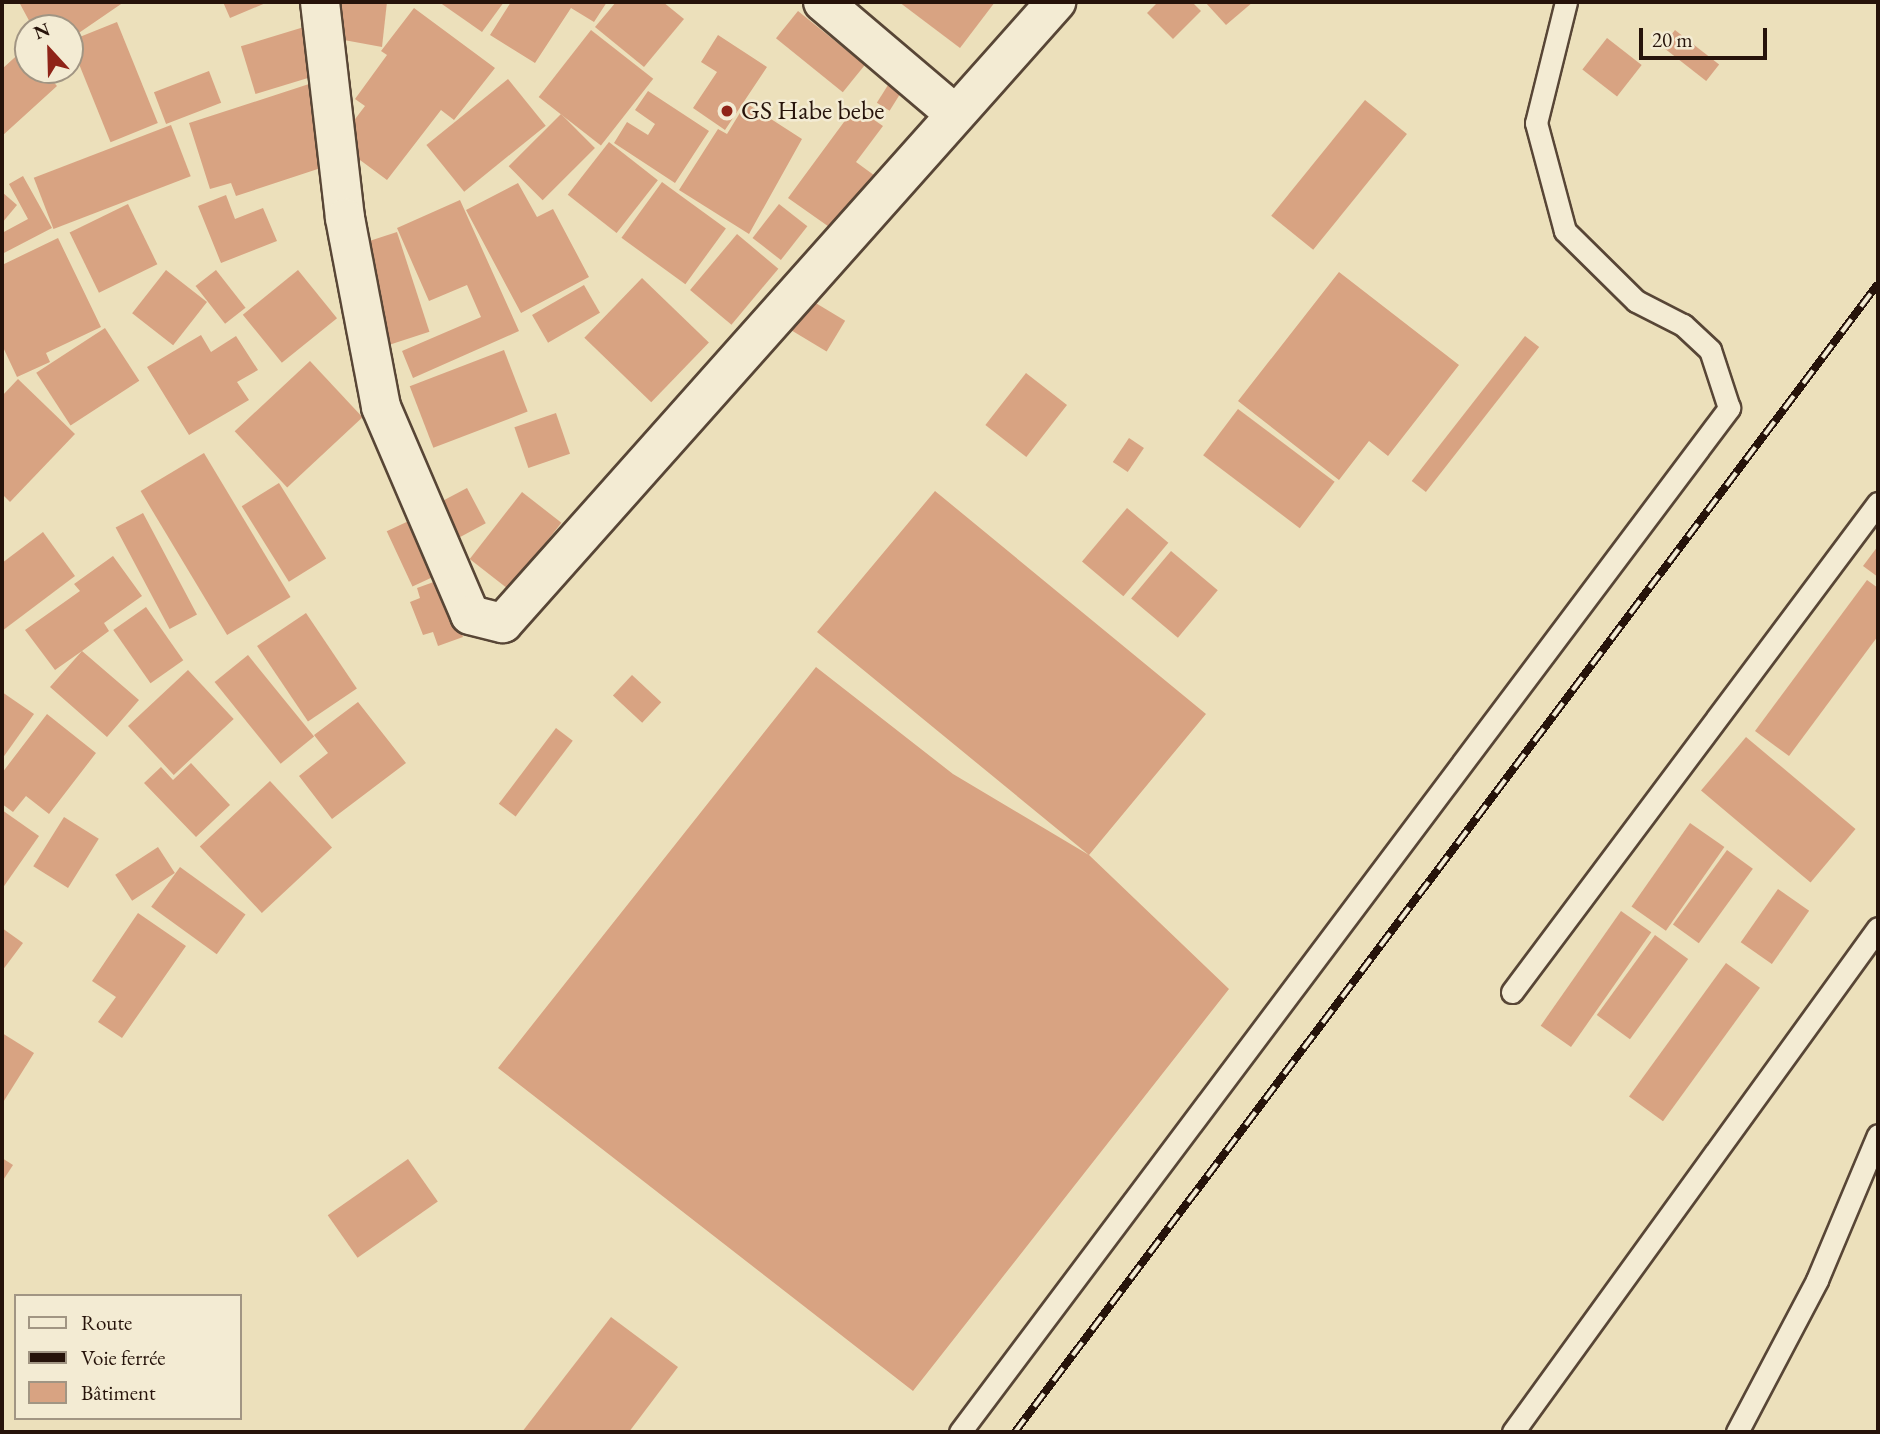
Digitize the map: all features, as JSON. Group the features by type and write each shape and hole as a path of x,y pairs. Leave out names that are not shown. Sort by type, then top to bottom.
{"street":[{"path":"320,2 345,218 381,407 470,615 482,621 503,623 513,616 1056,2"},
{"path":"823,2 956,114"}],"lane":[{"path":"960,1432 1729,408 1710,350 1683,326 1636,301 1565,231 1536,123 1566,2"},
{"path":"1512,992 1878,503"},
{"path":"1513,1432 1878,929"},
{"path":"1737,1432 1817,1280 1878,1135"}],"building":[{"path":"19,2 124,2 84,29 84,14 25,14"},
{"path":"223,2 268,2 230,18"},
{"path":"332,2 387,2 382,47 333,38"},
{"path":"439,2 504,2 482,32"},
{"path":"511,2 607,2 594,22 571,8 535,63 490,35"},
{"path":"616,2 663,2 684,19 644,67 595,27"},
{"path":"899,2 995,2 960,48"},
{"path":"1158,2 1192,2 1201,11 1173,39 1147,13"},
{"path":"1205,2 1253,2 1226,25"},
{"path":"414,8 495,68 454,120 441,110 387,180 337,143 365,106 355,99 387,55 381,51"},
{"path":"798,11 865,65 843,92 776,38"},
{"path":"117,22 158,123 111,142 84,76 84,35"},
{"path":"304,27 319,75 256,94 241,46"},
{"path":"591,30 653,79 601,146 539,97"},
{"path":"1675,30 1719,64 1706,81 1662,47"},
{"path":"718,35 767,67 725,130 693,108 717,72 701,62"},
{"path":"1607,38 1642,65 1617,97 1582,70"},
{"path":"14,58 14,84 57,86 2,136 2,69"},
{"path":"209,71 221,103 166,124 154,92"},
{"path":"508,79 546,126 464,192 426,145"},
{"path":"309,84 336,163 236,196 231,183 210,189 189,123"},
{"path":"888,85 901,93 890,111 877,103"},
{"path":"648,91 709,131 675,183 614,143 627,122 648,135 655,124 635,110"},
{"path":"1365,100 1407,134 1313,250 1271,216"},
{"path":"746,103 802,139 749,234 679,190 718,129 727,134"},
{"path":"855,107 883,126 856,162 882,181 842,236 788,198"},
{"path":"561,114 595,148 543,200 509,166"},
{"path":"171,125 191,176 53,229 34,178"},
{"path":"609,142 658,180 617,233 568,195"},
{"path":"23,176 52,228 2,254 2,233 28,219 9,184"},
{"path":"662,182 726,228 685,284 621,238"},
{"path":"518,183 537,217 553,209 589,277 521,313 466,210"},
{"path":"2,192 17,205 2,223"},
{"path":"226,195 235,219 263,208 277,241 221,263 198,206"},
{"path":"460,200 519,331 413,378 402,351 481,317 467,285 429,301 397,228"},
{"path":"128,204 157,264 99,293 70,232"},
{"path":"779,204 807,226 781,260 753,238"},
{"path":"397,232 429,332 390,345 357,245"},
{"path":"737,234 778,269 731,325 690,290"},
{"path":"58,238 101,327 46,353 50,362 17,377 2,345 2,265"},
{"path":"166,270 207,302 173,345 132,313"},
{"path":"216,270 246,308 225,324 196,286"},
{"path":"298,270 337,318 282,363 243,315"},
{"path":"1339,272 1459,365 1388,456 1369,441 1339,480 1238,401"},
{"path":"642,278 709,343 651,402 584,338"},
{"path":"584,285 600,313 548,343 532,315"},
{"path":"804,296 845,321 827,352 785,327"},
{"path":"105,328 139,381 71,425 36,373"},
{"path":"201,335 211,352 236,336 258,370 237,382 249,400 189,435 147,367"},
{"path":"1525,336 1539,347 1426,492 1412,481"},
{"path":"504,350 528,412 433,448 410,386"},
{"path":"310,361 363,417 287,488 235,431"},
{"path":"1026,373 1067,405 1026,457 985,425"},
{"path":"18,379 75,434 10,502 2,494 2,396"},
{"path":"1238,409 1335,482 1300,528 1203,455"},
{"path":"556,413 570,454 528,468 514,427"},
{"path":"1129,438 1144,448 1128,472 1113,462"},
{"path":"204,453 291,597 227,635 141,491"},
{"path":"279,483 326,558 289,582 242,506"},
{"path":"467,488 486,523 459,537 441,502"},
{"path":"935,491 1206,714 1089,855 817,632"},
{"path":"522,492 561,523 509,590 470,559"},
{"path":"1127,508 1168,543 1123,596 1082,562"},
{"path":"143,513 197,615 170,629 116,528"},
{"path":"413,519 439,574 412,587 387,531"},
{"path":"43,532 75,576 2,631 2,563"},
{"path":"1878,546 1878,577 1863,566"},
{"path":"1171,551 1218,590 1178,638 1131,598"},
{"path":"113,556 142,596 104,623 109,631 55,670 25,630 80,591 74,584"},
{"path":"442,579 463,637 438,646 433,632 423,635 410,602 420,598 417,588"},
{"path":"1867,580 1878,588 1878,636 1789,756 1755,731"},
{"path":"146,607 183,660 151,683 113,630"},
{"path":"306,613 357,688 308,721 257,646"},
{"path":"82,651 139,700 107,737 50,687"},
{"path":"248,655 314,737 281,764 215,682"},
{"path":"816,667 953,774 1089,855 1229,989 913,1391 498,1068"},
{"path":"188,670 234,719 174,775 128,726"},
{"path":"632,675 661,702 642,723 613,695"},
{"path":"2,692 34,714 2,759"},
{"path":"358,702 406,763 332,819 299,776 328,753 314,735"},
{"path":"47,714 96,753 49,814 26,796 13,812 2,804 2,773"},
{"path":"556,728 573,741 516,817 499,804"},
{"path":"1746,737 1856,829 1811,883 1701,791"},
{"path":"191,763 230,805 196,837 144,783 161,767 173,780"},
{"path":"270,781 332,848 262,913 200,846"},
{"path":"2,810 39,836 2,889"},
{"path":"64,817 99,839 68,888 33,866"},
{"path":"1690,823 1724,847 1666,931 1631,907"},
{"path":"158,847 175,873 132,901 115,875"},
{"path":"1727,850 1753,869 1699,943 1673,924"},
{"path":"180,867 246,915 217,954 151,907"},
{"path":"1778,889 1809,911 1772,964 1741,942"},
{"path":"1621,911 1651,932 1571,1047 1541,1026"},
{"path":"138,913 186,946 122,1038 98,1022 116,997 92,981"},
{"path":"2,928 23,943 2,971"},
{"path":"1655,935 1688,959 1630,1039 1597,1015"},
{"path":"1726,963 1760,988 1663,1121 1629,1096"},
{"path":"2,1033 34,1053 2,1104"},
{"path":"2,1158 13,1165 2,1182"},
{"path":"408,1159 438,1202 358,1258 328,1215"},
{"path":"611,1317 678,1367 629,1432 522,1432"}],"railway":[{"path":"1015,1432 1878,284"}],"place":[{"name":"GS Habe bebe","path":"727,111"}]}
